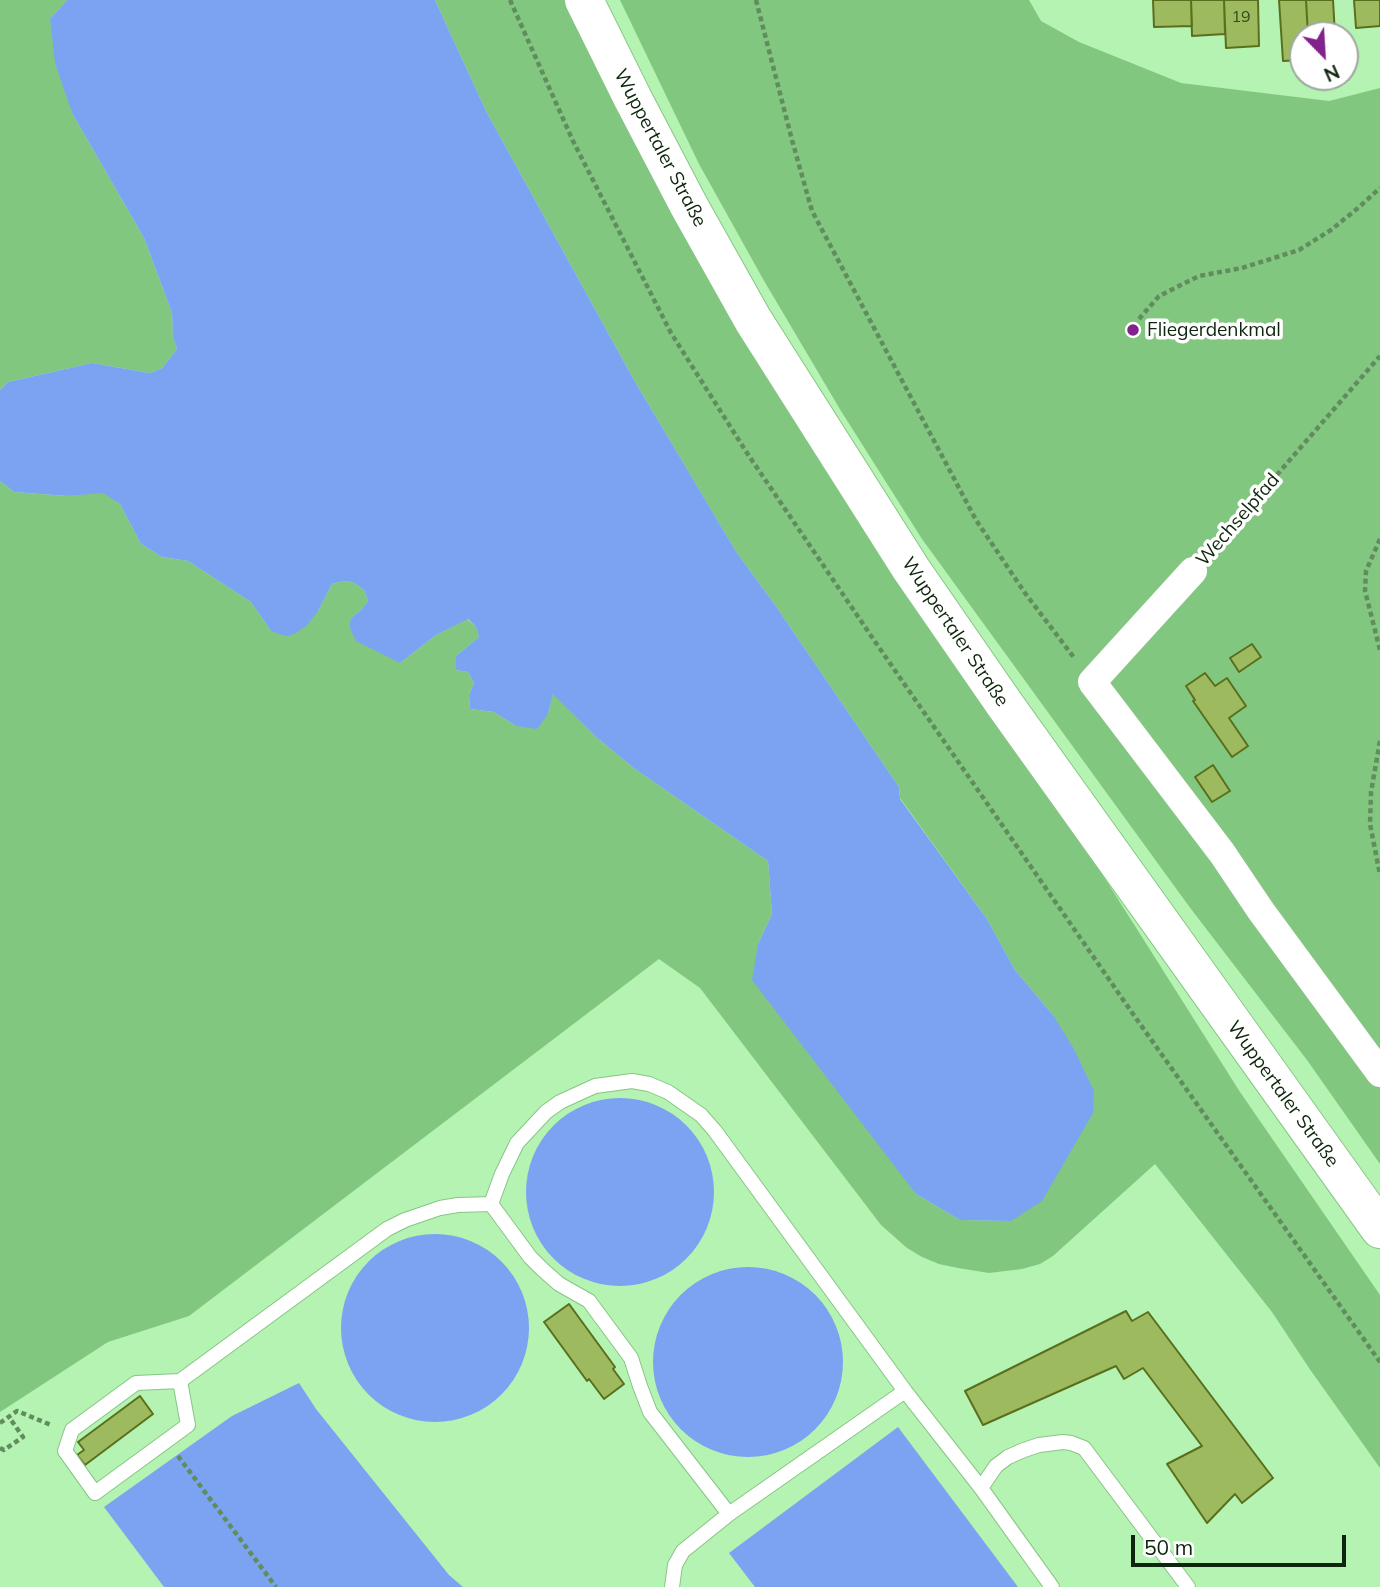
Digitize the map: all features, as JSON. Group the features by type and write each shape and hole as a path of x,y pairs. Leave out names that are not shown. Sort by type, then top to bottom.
{"street":[{"name":"Wuppertaler Straße","path":"584,0 683,194 753,320 903,557 1004,705 1380,1229"},
{"name":"Wechselpfad","path":"1092,682 1193,572"},
{"path":"1092,682 1222,853 1261,911 1380,1073"}],"lane":[{"path":"491,1204 517,1143 546,1112 560,1102 594,1086 613,1083 649,1084 668,1092 701,1115 715,1131 1052,1587"},
{"path":"180,1381 188,1425 95,1493 65,1451 72,1430 136,1383 180,1381 387,1229 440,1208 491,1204"},
{"path":"491,1204 542,1269 559,1284 589,1301 631,1358 650,1412 729,1514"},
{"path":"672,1587 675,1565 683,1551 729,1514 905,1391"},
{"path":"981,1488 996,1466 1024,1450 1063,1442 1084,1448 1188,1587"}],"path":[{"path":"510,0 573,141 671,333 747,453 1117,991 1380,1363"},
{"path":"756,0 813,211 976,520 1025,593 1092,682"},
{"path":"1139,319 1159,296 1199,276 1242,268 1299,250 1331,230 1380,188"},
{"name":"Wechselpfad","path":"1193,572 1380,356"},
{"path":"1380,539 1366,571 1365,591 1380,650"},
{"path":"1380,741 1371,792 1370,824 1380,875"},
{"path":"0,1423 17,1411 62,1430"},
{"path":"0,1448 4,1450 23,1437 9,1417"},
{"path":"168,1440 276,1587"}],"green space":[{"path":"0,0 67,0 50,19 72,113 144,238 172,313 173,337 177,349 162,368 150,373 92,363 8,382 0,390"},
{"path":"435,0 579,0 997,708 1240,1092 1380,1295 1380,1468 1272,1312 1155,1164 1053,1256 1040,1264 989,1273 939,1264 922,1257 907,1248 881,1225 700,988 659,959 189,1316 108,1342 0,1412 0,481 14,492 67,496 103,492 120,504 141,544 162,557 188,561 251,602 271,631 318,611 332,584 349,581 364,590 368,601 352,617 400,663 436,635 467,619 476,627 479,637 456,656 456,670 468,672 474,683 469,695 470,709 494,712 516,726 548,714 553,693 596,737 635,769 768,861 772,914 758,944 916,1194 960,1220 1011,1221 1053,1015 1015,970 987,919 900,798 899,787 737,553 634,380 486,111"},
{"path":"620,0 1029,0 1041,21 1079,42 1181,83 1329,101 1380,88 1380,1164 1307,1060 1191,909 922,539 841,411 763,279 699,164"}],"water":[{"path":"67,0 435,0 486,111 634,380 737,553 899,787 900,799 987,919 1015,970 1053,1015 1074,1049 1094,1091 1093,1113 1042,1201 1011,1221 960,1220 916,1194 752,980 758,944 772,914 768,861 635,769 596,737 553,694 548,714 537,729 516,726 494,712 470,709 469,695 474,683 468,672 456,670 456,656 479,637 476,627 468,619 436,635 400,663 356,641 350,622 368,601 364,590 349,581 332,584 318,611 307,625 288,636 279,634 271,631 251,602 188,561 162,557 141,544 120,504 103,493 67,496 14,492 0,481 0,390 8,382 92,363 150,373 162,368 177,349 173,337 172,313 144,238 72,113 55,63 50,19"},
{"path":"620,1098 656,1105 686,1126 707,1156 714,1192 707,1228 686,1258 656,1279 620,1286 584,1279 554,1258 533,1228 526,1192 533,1156 554,1126 584,1105"},
{"path":"435,1234 471,1241 501,1262 522,1292 529,1328 522,1364 501,1394 471,1415 435,1422 399,1415 369,1394 348,1364 341,1328 348,1292 369,1262 399,1241"},
{"path":"748,1267 784,1274 815,1295 836,1326 843,1362 836,1398 815,1429 784,1450 748,1457 712,1450 681,1429 660,1398 653,1362 660,1326 681,1295 712,1274"},
{"path":"299,1383 316,1409 449,1575 463,1587 164,1587 104,1507 232,1416"},
{"path":"898,1427 1018,1587 755,1587 729,1553"}],"building":[{"path":"1153,0 1191,0 1192,26 1154,27"},
{"path":"1191,0 1224,0 1225,34 1192,36"},
{"path":"1224,0 1258,0 1259,46 1226,48"},
{"path":"1279,0 1306,0 1307,21 1289,21 1289,61 1283,61"},
{"path":"1306,0 1333,0 1334,21 1307,21"},
{"path":"1354,0 1380,0 1380,26 1359,28 1359,21 1356,21"},
{"path":"1252,644 1261,657 1239,672 1230,658"},
{"path":"1205,673 1215,686 1227,678 1246,706 1229,718 1248,746 1232,757 1193,701 1195,700 1186,686"},
{"path":"1213,765 1230,791 1212,802 1195,777"},
{"path":"569,1304 615,1367 613,1369 624,1384 604,1399 589,1379 587,1381 544,1322"},
{"path":"1126,1311 1132,1321 1148,1312 1273,1478 1242,1503 1235,1494 1207,1523 1167,1464 1202,1446 1143,1368 1124,1379 1116,1366 983,1425 965,1391"},
{"path":"140,1396 153,1414 85,1465 77,1455 84,1450 78,1442"}],"place":[{"name":"Fliegerdenkmal","path":"1133,330"}]}
